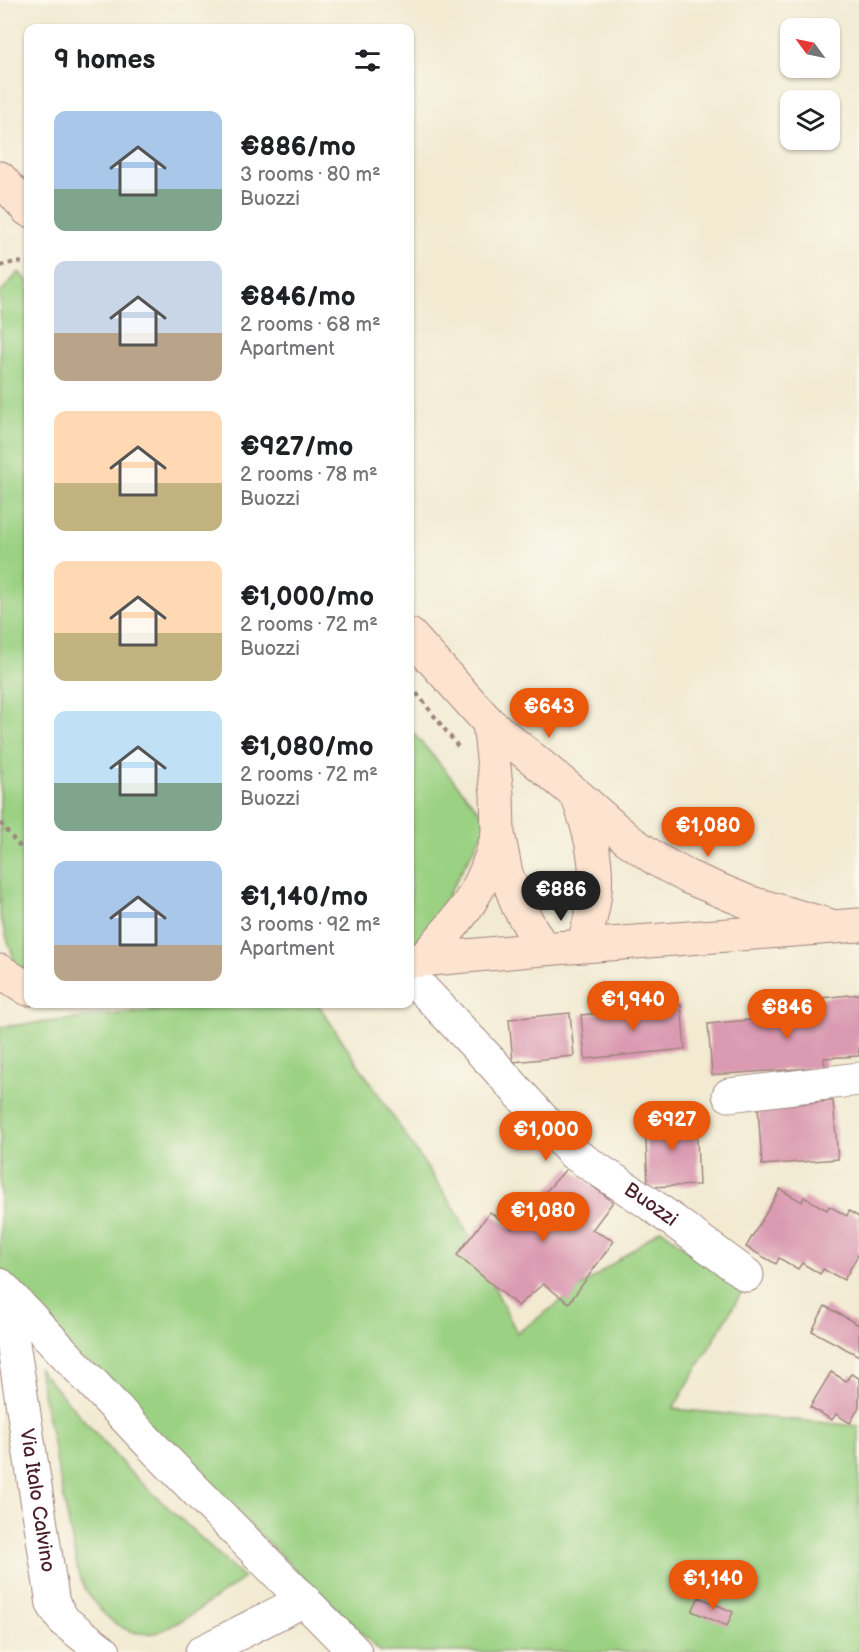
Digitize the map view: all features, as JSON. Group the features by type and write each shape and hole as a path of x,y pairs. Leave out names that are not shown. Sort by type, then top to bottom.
{"main road":[{"path":"0,178 24,205"},
{"path":"414,639 489,723 627,839 657,860 687,877 748,902 847,926"},
{"path":"489,723 497,794 498,832 506,873 518,906 543,949"},
{"path":"577,795 587,822 596,871 595,891 583,946"},
{"path":"414,966 456,923 475,896 491,860 498,832"},
{"path":"414,966 543,949 847,926"},
{"path":"0,971 24,986"},
{"path":"0,997 24,996"}],"street":[{"name":"Buozzi","path":"414,966 495,1066 573,1153 649,1203 747,1275"},
{"path":"729,1095 859,1079"},
{"path":"3,1288 152,1446 355,1652"},
{"name":"Via Italo Calvino","path":"3,1288 53,1604 64,1622 104,1652"},
{"path":"202,1652 303,1600"}],"path":[{"path":"0,266 15,262 24,263"},
{"path":"414,689 464,755"},
{"path":"0,823 24,851"}],"green space":[{"path":"19,272 24,278 24,968 17,968 0,917 0,293"},
{"path":"414,734 489,822 422,941 414,942"},
{"path":"177,1008 321,1008 458,1214 517,1333 661,1229 742,1292 673,1409 859,1426 859,1652 381,1652 0,1284 0,1027"},
{"path":"38,1368 129,1471 244,1578 186,1618 154,1633 141,1633 117,1625 99,1608 79,1576"}],"building":[{"path":"859,994 859,1056 824,1058 825,1067 712,1075 708,1024 820,1013 821,998"},
{"path":"681,1005 685,1049 585,1059 581,1015"},
{"path":"570,1013 574,1056 513,1062 509,1019"},
{"path":"833,1101 838,1159 762,1165 758,1107"},
{"path":"696,1117 699,1185 648,1187 645,1120"},
{"path":"568,1167 613,1202 592,1230 614,1241 569,1303 543,1284 518,1306 457,1255 490,1212 512,1229"},
{"path":"780,1189 802,1202 804,1197 827,1210 829,1206 847,1216 849,1211 859,1217 859,1253 844,1280 823,1269 820,1274 802,1263 798,1269 779,1258 776,1264 746,1247"},
{"path":"825,1306 859,1325 859,1356 812,1331"},
{"path":"831,1372 846,1381 851,1374 859,1378 859,1407 850,1423 836,1414 832,1420 810,1407"},
{"path":"699,1597 733,1612 727,1626 692,1611"}]}
